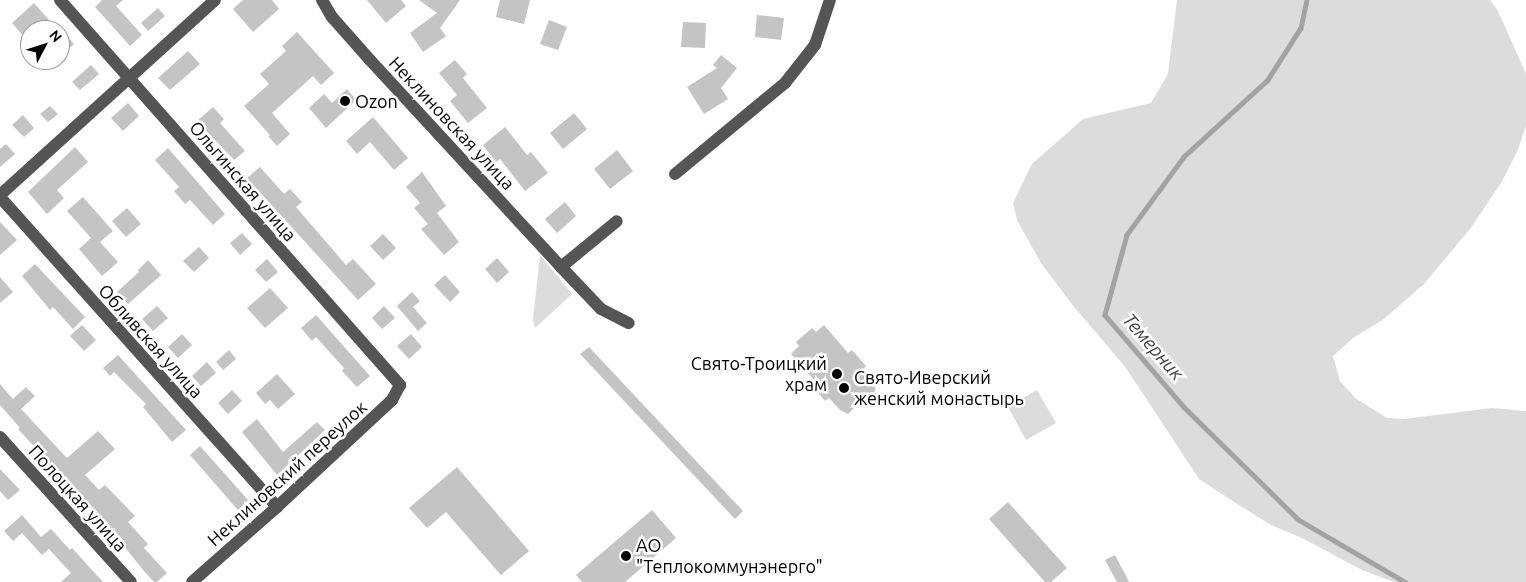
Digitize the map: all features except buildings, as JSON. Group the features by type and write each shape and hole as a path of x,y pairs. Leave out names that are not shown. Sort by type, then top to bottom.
{"street":[{"name":"Ольгинская улица","path":"60,0 400,385"},
{"path":"0,196 215,0"},
{"name":"Неклиновская улица","path":"322,0 332,17 370,60 561,268 601,309 629,323"},
{"path":"675,174 785,83 815,45 830,0"},
{"name":"Обливская улица","path":"0,196 277,507"},
{"path":"561,268 617,221"},
{"name":"Неклиновский переулок","path":"192,582 277,507 392,400 400,385"},
{"name":"Полоцкая улица","path":"0,436 130,582"}],"shaded area":[{"path":"1177,0 1490,0 1498,11 1526,74 1526,125 1518,150 1501,183 1470,229 1424,284 1384,319 1353,338 1333,356 1340,381 1355,398 1387,418 1404,419 1492,408 1526,411 1526,582 1394,582 1362,570 1302,538 1271,525 1199,479 1126,368 1071,303 1041,263 1017,220 1013,203 1032,164 1083,119 1151,103 1168,74"},
{"path":"540,255 572,294 535,328 533,319"},
{"path":"1037,390 1056,423 1026,440 1008,407"}],"waterway":[{"name":"Темерник","path":"1307,0 1301,28 1268,80 1184,157 1127,235 1105,315 1184,407 1299,520 1405,582"}],"place":[{"name":"Ozon","path":"345,101"},
{"name":"Свято-Троицкий храм","path":"837,374"},
{"name":"Свято-Иверский женский монастырь","path":"844,388"},
{"name":"АО \"Теплокоммунэнерго\"","path":"626,556"}]}
